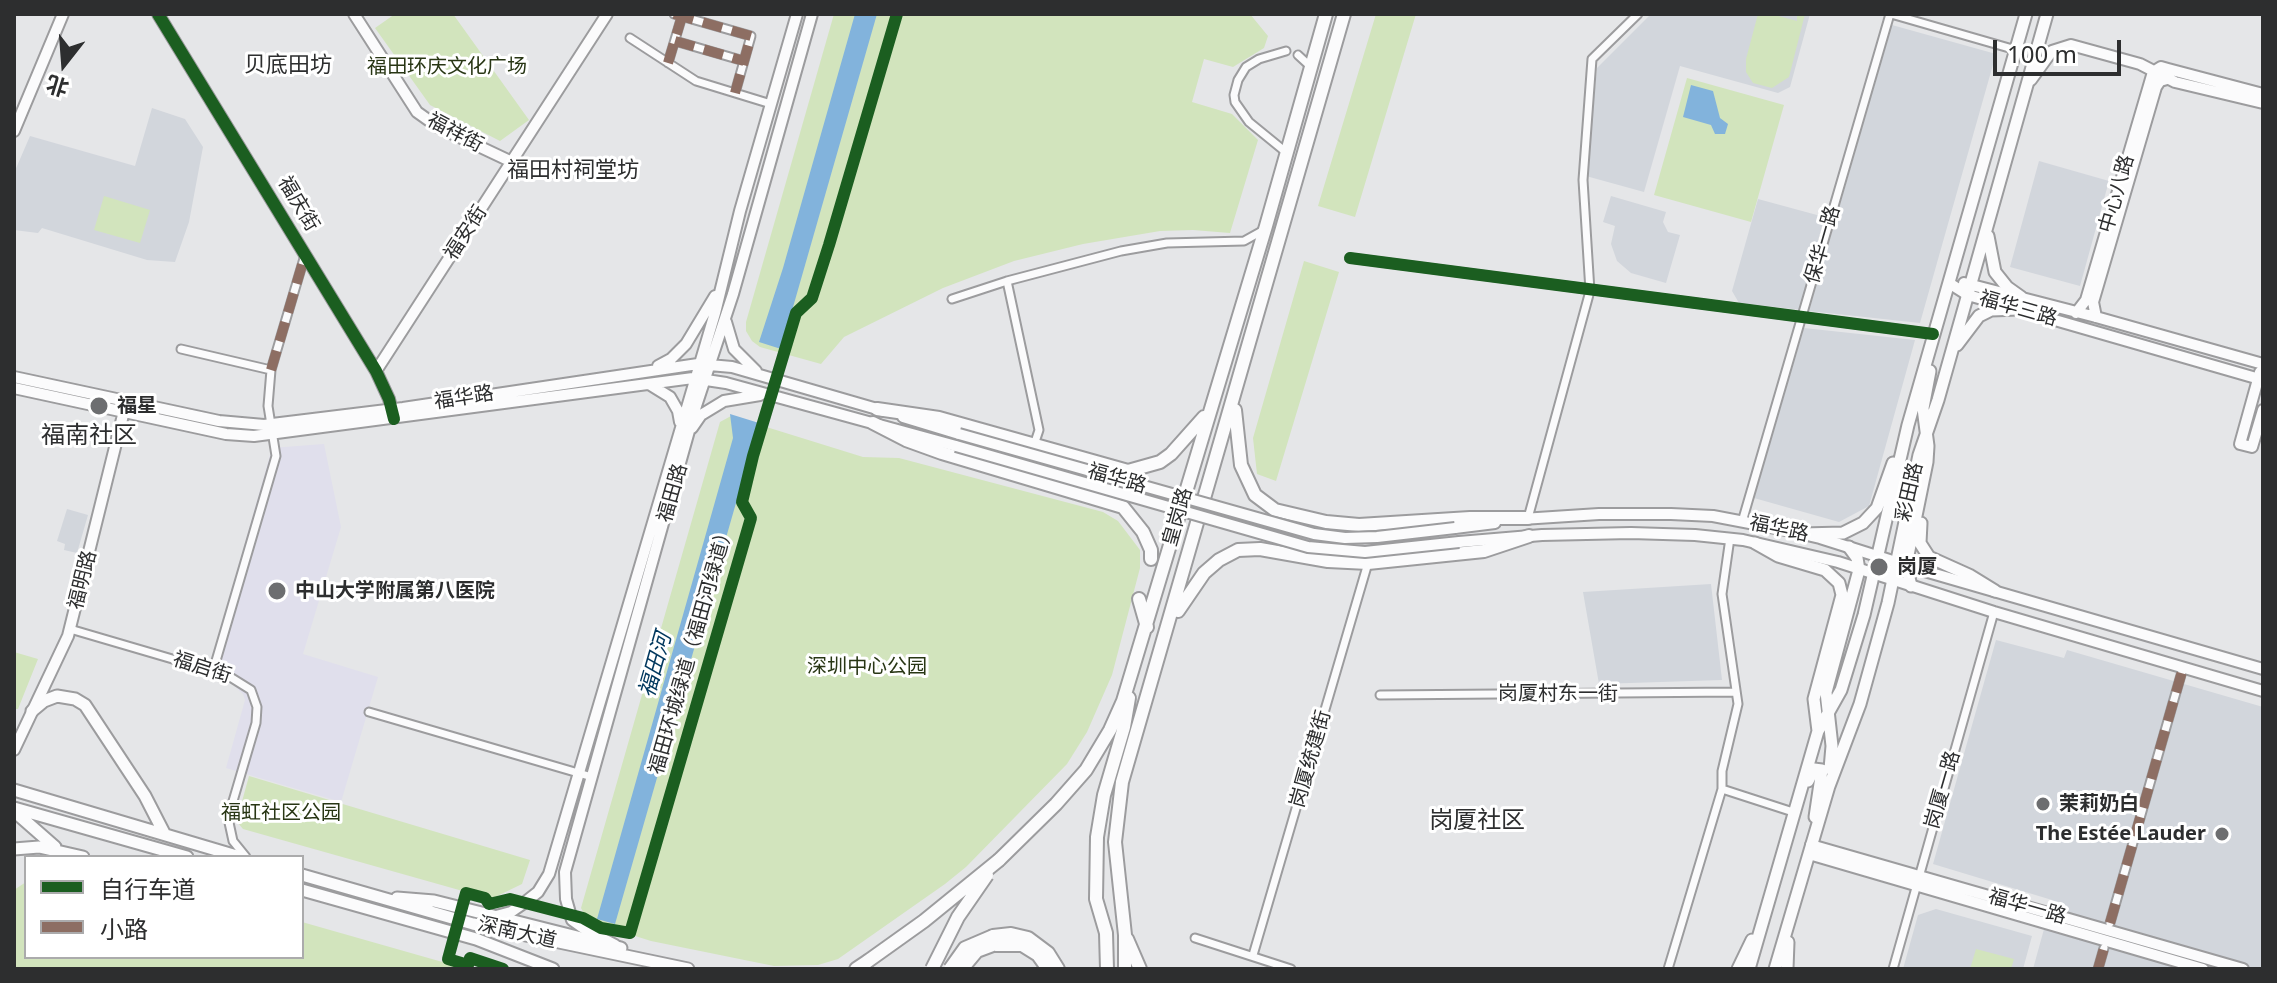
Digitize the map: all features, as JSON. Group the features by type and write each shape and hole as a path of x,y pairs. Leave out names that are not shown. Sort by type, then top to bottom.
{"highway":[{"name":"皇岗路","path":"932,969 958,917 999,860 1086,770 1117,716 1147,627 1326,14"},
{"name":"皇岗路","path":"1125,969 1125,935 1116,855 1122,782 1344,14"},
{"path":"1234,399 1236,442 1248,483 1265,505 1284,513 1359,525 1470,518 1528,518"},
{"path":"877,409 939,418 1128,471 1160,462 1186,439 1210,407"},
{"path":"873,423 906,440 942,453 1123,507 1131,513 1148,541 1151,559"},
{"path":"1102,501 1113,498 1120,490 1120,478 1114,468"},
{"path":"1274,551 1262,540 1261,528 1267,518 1284,513"},
{"path":"1168,627 1196,582 1219,560 1238,550 1274,551 1328,561 1368,563 1484,551 1529,536"},
{"path":"1139,599 1147,627"},
{"path":"1107,969 1106,933 1096,899 1096,852 1101,809 1124,727 1131,678"},
{"path":"856,969 924,921 999,860"},
{"path":"950,969 965,948 1011,934 1028,938 1048,953 1058,969"},
{"path":"1125,935 1140,969"},
{"path":"962,969 977,951 993,940 1022,945 1038,955 1048,969"}],"main road":[{"path":"14,131 63,14"},
{"name":"福庆街","path":"158,14 376,371 393,414"},
{"name":"福祥街","path":"354,14 417,112 438,127 512,162"},
{"name":"福安街","path":"376,371 607,14"},
{"name":"福田路","path":"620,948 578,925 567,906 565,872 687,437 699,379 698,364 715,313 719,287 797,14"},
{"name":"福田路","path":"494,916 511,912 538,892 553,864 680,425 699,379 710,365 725,320 812,14"},
{"path":"2016,50 2019,14"},
{"name":"彩田路","path":"1749,969 1818,731 1841,690 1874,574 1903,445 1933,334 2026,14"},
{"name":"彩田路","path":"1775,969 1829,786 1860,704 1892,580 1901,564 1908,497 2030,82 2047,14"},
{"path":"2042,35 2054,14"},
{"path":"2030,82 2052,51 2071,45 2140,64 2167,79 2263,103"},
{"path":"2153,72 2161,67 2263,94"},
{"name":"中心八路","path":"2076,313 2086,300 2153,72"},
{"name":"中心八路","path":"2096,317 2093,302 2156,87 2160,81 2167,79"},
{"path":"1952,351 1979,316 2020,303 1995,272 1987,231"},
{"name":"福华三路","path":"1949,283 2261,379"},
{"path":"649,370 668,361 686,344 719,287"},
{"name":"福华三路","path":"2020,303 2096,317 2263,364"},
{"path":"725,320 734,349 741,359 766,377"},
{"path":"1927,431 1923,408 1931,361 1930,347"},
{"name":"福华路","path":"393,414 649,370 698,364 732,367 1314,534 1345,538 1377,537 1528,518 1632,513 1713,516 1849,547 2263,669"},
{"path":"2263,364 2240,444 2252,447 2263,410"},
{"name":"福华路","path":"14,377 125,407"},
{"name":"福华路","path":"14,388 272,430 643,383 699,379 873,423 1308,547 1365,552 1529,536 1631,533 1730,538 1830,560 2263,691"},
{"path":"643,383 656,386 670,397 678,411 680,425"},
{"path":"687,437 695,422 711,407 737,397 771,395"},
{"path":"1938,400 1933,467 1920,527 1920,543 1934,561 1958,569 1995,591"},
{"name":"福明路","path":"14,750 70,629 125,407"},
{"path":"1802,534 1843,533 1863,523 1877,508 1888,473 1903,445"},
{"name":"彩田路","path":"1755,543 1778,556 1825,570 1842,590 1814,699 1818,731"},
{"path":"1829,786 1832,746 1826,692 1859,570 1857,558 1849,547"},
{"path":"1901,564 1911,586"},
{"path":"32,711 40,703 57,696 75,699 85,705 145,796 164,833"},
{"path":"1801,791 1814,769 1822,770 1815,805 1816,830"},
{"path":"14,790 234,855"},
{"path":"14,809 59,850"},
{"path":"14,809 180,855"},
{"path":"14,849 28,846 76,855"},
{"name":"福华一路","path":"1810,850 2243,969"},
{"name":"深南大道","path":"304,876 473,924 688,969"},
{"name":"福华一路","path":"1918,881 2203,969"},
{"name":"深南大道","path":"304,891 510,950 539,967"},
{"path":"383,898 418,899 494,916 620,948 643,959"},
{"path":"1738,969 1763,918"},
{"path":"1787,969 1789,928"}],"street":[{"path":"1528,518 1590,291 1583,180 1592,59 1638,14"},
{"path":"1890,14 2016,50"},
{"name":"保华一路","path":"1742,522 1890,14"},
{"path":"668,63 678,15 751,36 735,93"},
{"path":"630,38 696,81 771,104"},
{"path":"675,41 744,61"},
{"path":"1286,51 1259,59 1246,67 1241,72 1234,95 1249,122 1287,153"},
{"path":"952,299 1121,251 1167,243 1244,241 1266,226"},
{"path":"213,671 276,456 268,397 271,370 305,255"},
{"path":"1350,258 1933,334"},
{"path":"1007,281 1039,430 1034,445"},
{"path":"181,349 271,370"},
{"path":"1668,969 1722,789 1722,771 1738,704 1722,594 1730,538"},
{"name":"岗厦统建街","path":"1253,955 1368,563"},
{"name":"岗厦一路","path":"1893,969 1994,612"},
{"name":"福启街","path":"70,629 213,671 246,685 254,695 256,723 228,818 233,841 244,855"},
{"path":"2110,923 2183,668"},
{"name":"岗厦村东一街","path":"1380,695 1736,692"},
{"path":"369,712 592,777"},
{"path":"1722,789 1793,812"},
{"path":"1195,938 1291,969"},
{"path":"2098,969 2104,948"}],"shaded area":[{"path":"1651,14 1810,14 1790,87 1778,93 1680,66 1644,192 1586,176 1597,68"},
{"path":"1892,25 1996,54 1920,323 1809,311"},
{"path":"152,108 185,119 203,147 189,222 175,262 147,260 42,228 38,233 14,230 14,173 30,136 135,166"},
{"path":"2039,161 2109,181 2080,286 2010,267"},
{"path":"1611,196 1666,212 1663,222 1668,232 1680,235 1666,283 1631,273 1617,261 1611,244 1615,226 1603,222"},
{"path":"1758,199 1828,218 1802,310 1739,303 1732,291"},
{"path":"1804,328 1915,340 1869,506 1839,522 1754,498"},
{"name":"中山大学附属第八医院","path":"324,444 341,527 303,654 378,677 341,802 226,768 245,700 232,684 207,676 272,448"},
{"path":"67,509 88,515 77,553 64,550 65,544 57,541"},
{"path":"1711,584 1722,680 1599,684 1583,592"},
{"path":"1996,640 2064,658 2067,650 2263,707 2263,969 2033,969 2052,900 1933,864"},
{"path":"1936,909 2032,936 2023,969 1903,969 1918,915"}],"green space":[{"name":"福田环庆文化广场","path":"395,14 453,14 529,120 500,141 430,105 375,28"},
{"path":"834,14 1250,14 1268,36 1264,48 1233,67 1204,59 1192,102 1232,114 1258,140 1230,233 1160,231 1083,244 1014,261 943,288 844,337 821,364 760,347 746,331 746,322"},
{"path":"1376,14 1416,14 1355,217 1318,206"},
{"path":"1758,14 1797,21 1797,14 1805,14 1789,77 1772,88 1753,83 1746,72 1746,59"},
{"path":"1687,78 1784,105 1751,222 1654,195"},
{"path":"104,196 150,210 140,243 94,230"},
{"path":"1304,261 1339,272 1276,481 1257,474 1253,438"},
{"name":"深圳中心公园","path":"731,416 863,457 899,458 1103,512 1118,521 1140,550 1140,568 1112,675 1087,732 1067,764 966,867 945,884 838,959 818,965 774,966 651,941 594,923 581,908 720,422"},
{"path":"14,652 38,659 18,709 14,709"},
{"name":"福虹社区公园","path":"249,776 530,860 522,884 491,899 243,829 238,823 238,816"},
{"path":"24,883 24,959 304,959 304,923 467,969 14,969 14,890"},
{"path":"1976,949 2014,959 2011,969 1970,969"}],"water":[{"path":"855,14 877,14 781,349 759,342"},
{"path":"1691,85 1713,91 1720,118 1728,124 1725,134 1715,134 1711,125 1683,117"},
{"path":"730,414 759,423 615,924 597,919 733,438"}],"marked path":[{"path":"674,14 751,36 735,93"},
{"path":"668,63 682,16"},
{"path":"675,41 744,61"},
{"path":"271,370 305,255"},
{"path":"2110,923 2183,668"},
{"path":"2098,969 2104,948"}],"cycle path":[{"path":"158,14 376,371 394,419"},
{"name":"福田环城绿道（福田河绿道）","path":"503,969 470,958 468,965 448,959 466,893 485,898 489,904 510,899 583,918 601,928 630,933 751,518 742,502 753,456 796,313 812,298 897,14"},
{"path":"1350,258 1933,334"}],"place":[{"name":"福星","path":"99,406"},
{"name":"岗厦","path":"1879,567"},
{"name":"中山大学附属第八医院","path":"277,591"},
{"name":"茉莉奶白","path":"2043,804"},
{"name":"The Estée Lauder","path":"2222,834"}],"district":[{"name":"贝底田坊","path":"288,66"},
{"name":"福田村祠堂坊","path":"573,171"},
{"name":"福南社区","path":"89,436"},
{"name":"岗厦社区","path":"1477,821"}],"water label":[{"name":"福田河","path":"656,665"}]}
